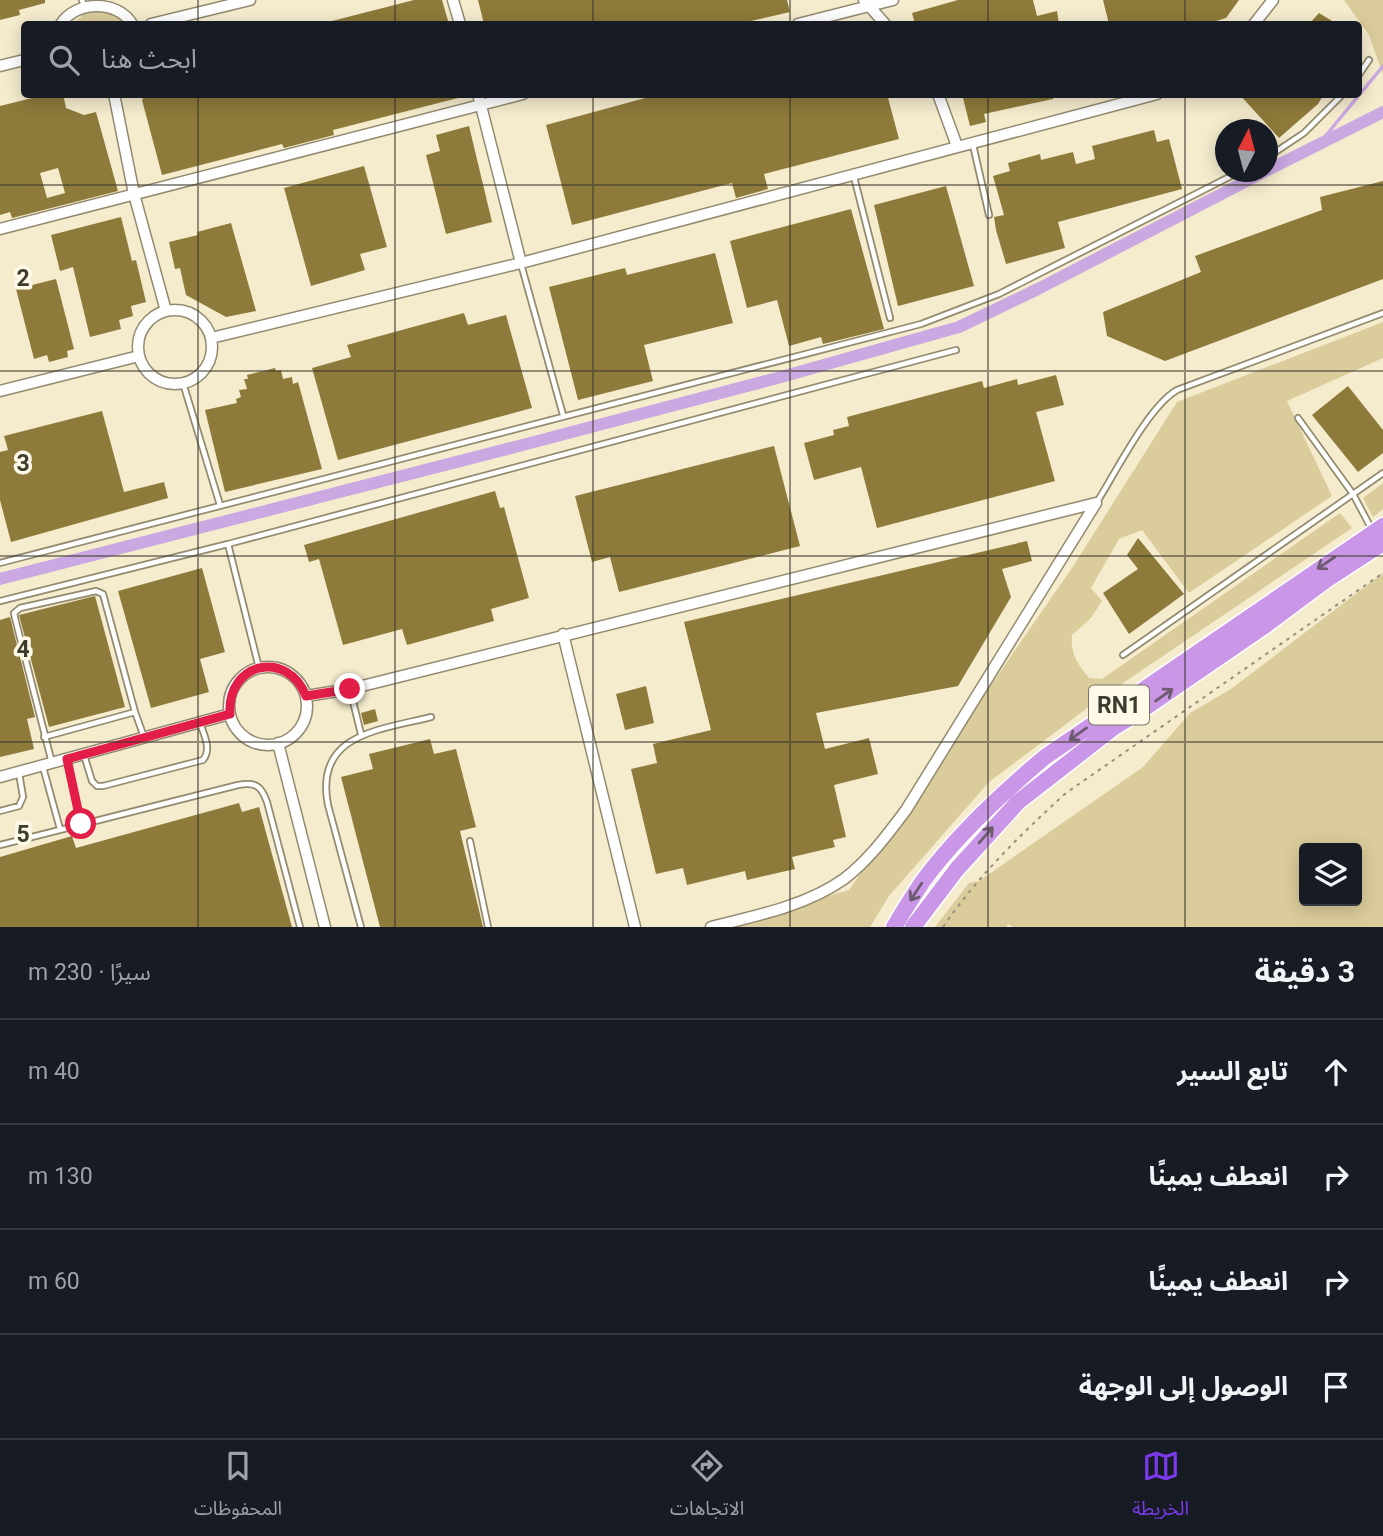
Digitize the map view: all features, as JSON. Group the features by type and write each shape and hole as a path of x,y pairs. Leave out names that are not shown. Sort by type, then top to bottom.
{"highway":[{"name":"RN1","path":"894,927 924,880 963,835 1007,790 1045,757 1380,534"},
{"name":"RN1","path":"913,927 957,869 1018,802 1114,728 1264,627 1326,580 1380,534"}],"street":[{"path":"63,21 82,1 93,0 114,4 123,10 130,21"},
{"path":"162,21 250,0"},
{"path":"453,0 459,21"},
{"path":"808,21 867,3 893,0"},
{"path":"1256,21 1273,0"},
{"path":"867,3 882,21"},
{"path":"0,66 21,61"},
{"path":"115,98 134,194 166,311"},
{"path":"939,98 957,146"},
{"path":"211,338 521,263 1142,98"},
{"path":"0,229 480,100 521,263"},
{"path":"178,310 199,318 207,327 211,338 212,350 203,371 194,379 183,383 160,381 150,375 139,356 140,333 146,323 155,315 166,311 178,310"},
{"path":"0,391 139,356"},
{"path":"306,696 350,689 1096,503"},
{"path":"711,927 764,914 819,893 843,880 876,849 914,799 1096,503"},
{"path":"563,634 635,927"},
{"path":"259,668 284,670 302,685 306,696 307,707 302,726 296,733 278,743 261,744 252,741 238,730 230,714 232,690 248,672 259,668"},
{"path":"0,777 230,714"},
{"path":"278,743 325,927"}],"lane":[{"path":"1362,71 1369,60"},
{"path":"1278,150 1304,133 1339,98"},
{"path":"973,142 989,215"},
{"path":"853,174 890,318"},
{"path":"0,563 932,320 999,294 1219,182"},
{"path":"521,263 563,415"},
{"path":"1096,503 1166,396 1383,313"},
{"path":"0,601 228,544 956,350"},
{"path":"183,383 220,505"},
{"path":"1298,418 1380,534"},
{"path":"1123,655 1383,473"},
{"path":"228,544 259,668"},
{"path":"60,829 44,737 14,614 20,608 96,591 103,594 145,739"},
{"path":"350,689 361,734"},
{"path":"44,737 135,712"},
{"path":"362,927 325,789 328,768 345,743 361,734 431,717"},
{"path":"84,755 92,781 97,786 203,760 208,749 200,723"},
{"path":"67,759 81,824"},
{"path":"0,811 19,806 23,797 19,773"},
{"path":"0,845 249,783 259,786 274,825 300,927"},
{"path":"470,841 488,927"}],"path":[{"path":"943,927 965,894 1010,845 1066,793 1383,573"}],"shaded area":[{"path":"1344,0 1383,0 1383,75 1369,35 1362,21 1359,21"},
{"path":"96,9 105,11 121,21 76,21 86,12"},
{"path":"1383,322 1383,358 1287,401 1332,496 1189,593 1142,530 1119,539 1091,588 1102,601 1091,618 1072,635 1072,648 1076,658 1089,678 1102,679 1340,513 1352,528 1098,700 989,782 889,896 870,927 717,927 849,890 1072,568 1177,402"},
{"path":"1383,483 1383,509 1373,517 1363,498"},
{"path":"1383,573 1383,927 1013,927 1008,924 1006,927 935,927 969,883 979,881 1143,767 1190,713 1231,689"}],"building":[{"path":"0,0 45,0 45,3 19,10 20,15 0,20"},
{"path":"414,0 442,0 448,21 332,21"},
{"path":"478,0 787,0 790,12 751,21 483,21"},
{"path":"958,0 1033,0 1037,16 1057,11 1059,21 914,21 912,13"},
{"path":"1103,0 1239,0 1226,18 1216,21 1108,21"},
{"path":"1319,13 1332,21 1312,21"},
{"path":"32,98 64,98 66,108 84,115 96,112 118,191 12,218 10,212 0,215 0,106","holes":["58,168 65,193 47,198 40,173"]},
{"path":"458,98 333,130 334,135 284,148 282,144 162,175 142,100"},
{"path":"645,98 888,98 899,139 764,174 768,189 736,198 732,183 572,225 546,125"},
{"path":"963,98 1053,98 984,114 986,122 970,126"},
{"path":"1243,98 1322,98 1279,138 1278,119 1262,119"},
{"path":"469,126 492,222 446,234 426,155 440,151 436,135"},
{"path":"1154,130 1157,142 1169,139 1182,189 1058,222 1065,248 1006,264 994,217 1004,215 993,176 1010,171 1008,163 1040,154 1041,160 1073,152 1076,164 1095,159 1092,146"},
{"path":"364,166 387,247 360,254 365,270 311,286 284,188"},
{"path":"1383,181 1383,279 1165,361 1107,336 1103,312 1201,272 1195,256 1322,210 1320,197"},
{"path":"946,186 974,286 898,306 874,205"},
{"path":"851,209 884,329 823,344 821,337 789,346 777,300 747,308 730,241"},
{"path":"121,217 132,261 136,260 146,302 131,306 133,316 119,320 121,329 90,337 73,267 60,271 51,235"},
{"path":"231,223 256,311 226,317 186,295 180,268 175,269 169,242"},
{"path":"715,253 733,323 644,345 653,381 578,400 549,287 625,268 627,275"},
{"path":"56,279 74,349 67,351 68,357 49,362 47,355 34,359 16,289"},
{"path":"464,313 468,325 506,315 532,408 338,460 312,368 351,357 347,345"},
{"path":"275,368 276,371 281,370 283,379 292,377 293,384 298,382 322,469 225,492 205,410 237,403 236,399 241,397 239,390 247,389 244,379 248,379 247,375"},
{"path":"1056,375 1064,405 1036,412 1055,481 877,528 861,467 814,480 804,443 834,435 833,430 849,426 847,417 982,381 984,388 1017,379 1018,385"},
{"path":"1348,386 1383,430 1383,453 1358,472 1312,415"},
{"path":"102,411 124,492 164,482 168,498 11,542 0,500 0,452 8,450 4,436"},
{"path":"774,446 800,546 619,592 610,557 592,562 575,496"},
{"path":"495,491 500,508 504,507 529,598 491,609 494,621 407,645 402,629 343,645 319,559 309,562 304,545"},
{"path":"1138,538 1184,594 1129,634 1103,593 1138,569 1127,555"},
{"path":"1027,541 1032,561 1002,569 1011,597 958,686 816,713 825,749 869,738 878,774 834,785 846,837 833,840 835,847 792,857 795,869 747,880 745,871 687,885 683,868 656,874 631,769 657,763 653,744 711,730 684,622"},
{"path":"202,568 225,652 200,659 209,692 151,708 118,591"},
{"path":"95,596 125,707 49,727 19,615"},
{"path":"10,617 35,717 27,719 34,749 0,757 0,620"},
{"path":"646,686 654,723 625,730 616,694"},
{"path":"375,709 378,721 364,725 361,713"},
{"path":"430,739 434,754 456,749 476,827 460,831 483,927 380,927 341,777 373,769 369,754"},
{"path":"239,803 242,812 259,807 292,927 0,927 0,857 72,836 76,848"}],"waterway":[{"path":"1362,92 1383,66"},
{"path":"1318,145 1357,98"},
{"path":"1278,165 1383,112"},
{"path":"0,579 515,447 959,327 1245,182"}],"route":[{"path":"81,824 67,759 230,714 232,690 248,672 259,668 284,670 302,685 306,696 350,689"}]}
